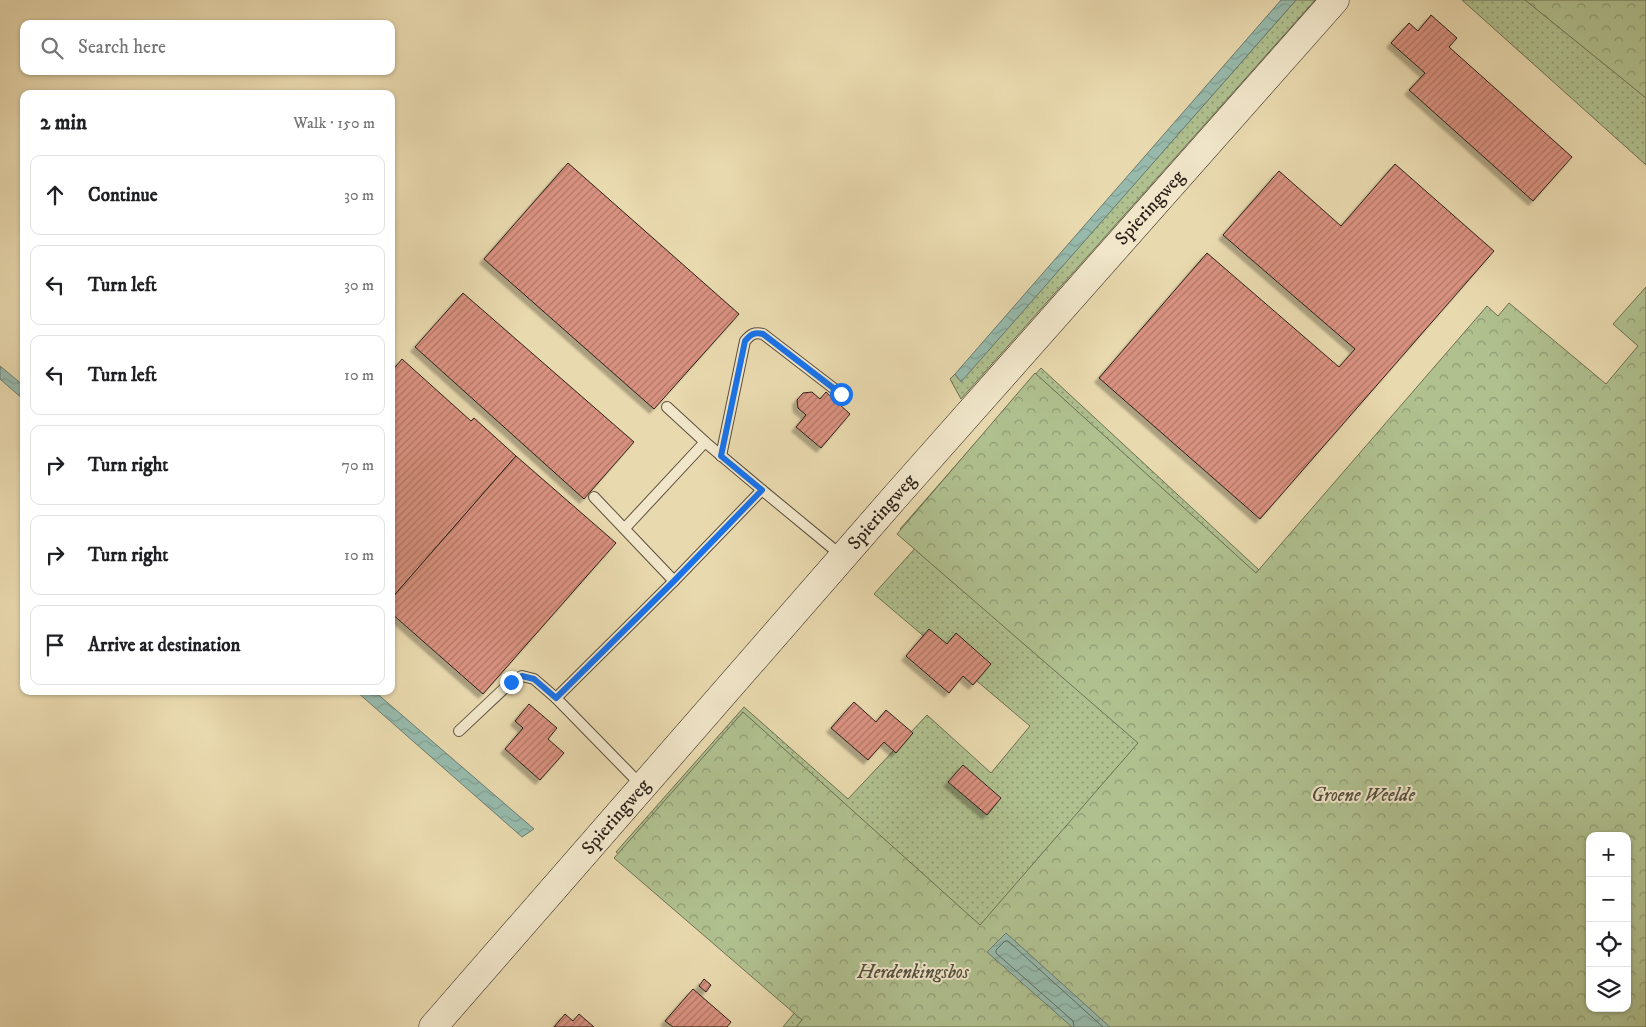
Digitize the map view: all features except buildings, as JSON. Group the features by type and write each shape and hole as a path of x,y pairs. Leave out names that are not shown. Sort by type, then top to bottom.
{"street":[{"name":"Spieringweg","path":"433,1027 843,557 1335,0"}],"lane":[{"path":"721,456 745,341 750,335 763,334 841,394"},
{"path":"666,407 721,456 843,557"},
{"path":"625,528 705,442"},
{"path":"556,698 674,581 762,490"},
{"path":"594,497 674,581"},
{"path":"459,731 511,682 522,676 534,679 556,698 643,787"}],"green space":[{"path":"1296,0 1315,0 961,399 950,379 955,374 961,381"},
{"path":"1462,0 1553,0 1646,81 1646,165"},
{"path":"1525,0 1646,0 1646,98"},
{"name":"Groene Weelde","path":"1646,287 1646,1027 796,1027 802,1020 614,858 743,712 980,925 1138,743 897,534 1035,373 1256,573 1487,306 1498,316 1509,303 1606,384 1638,346 1613,324"},
{"name":"Herdenkingsbos","path":"1041,368 1259,570 1240,587 1193,724 1057,886 833,1027 783,1027 796,1011 616,852 744,707 848,799 927,715 991,773 1030,726 874,594 918,545 900,529"}],"water":[{"path":"1281,0 1296,0 961,382 955,374"},
{"path":"0,366 20,383 20,396 0,379"},
{"path":"361,695 379,695 534,829 522,837"},
{"path":"1006,933 1110,1027 1072,1027 987,952"}],"route":[{"path":"511,682 522,676 534,679 556,698 674,581 762,490 721,456 745,341 750,335 763,334 841,394"}]}
